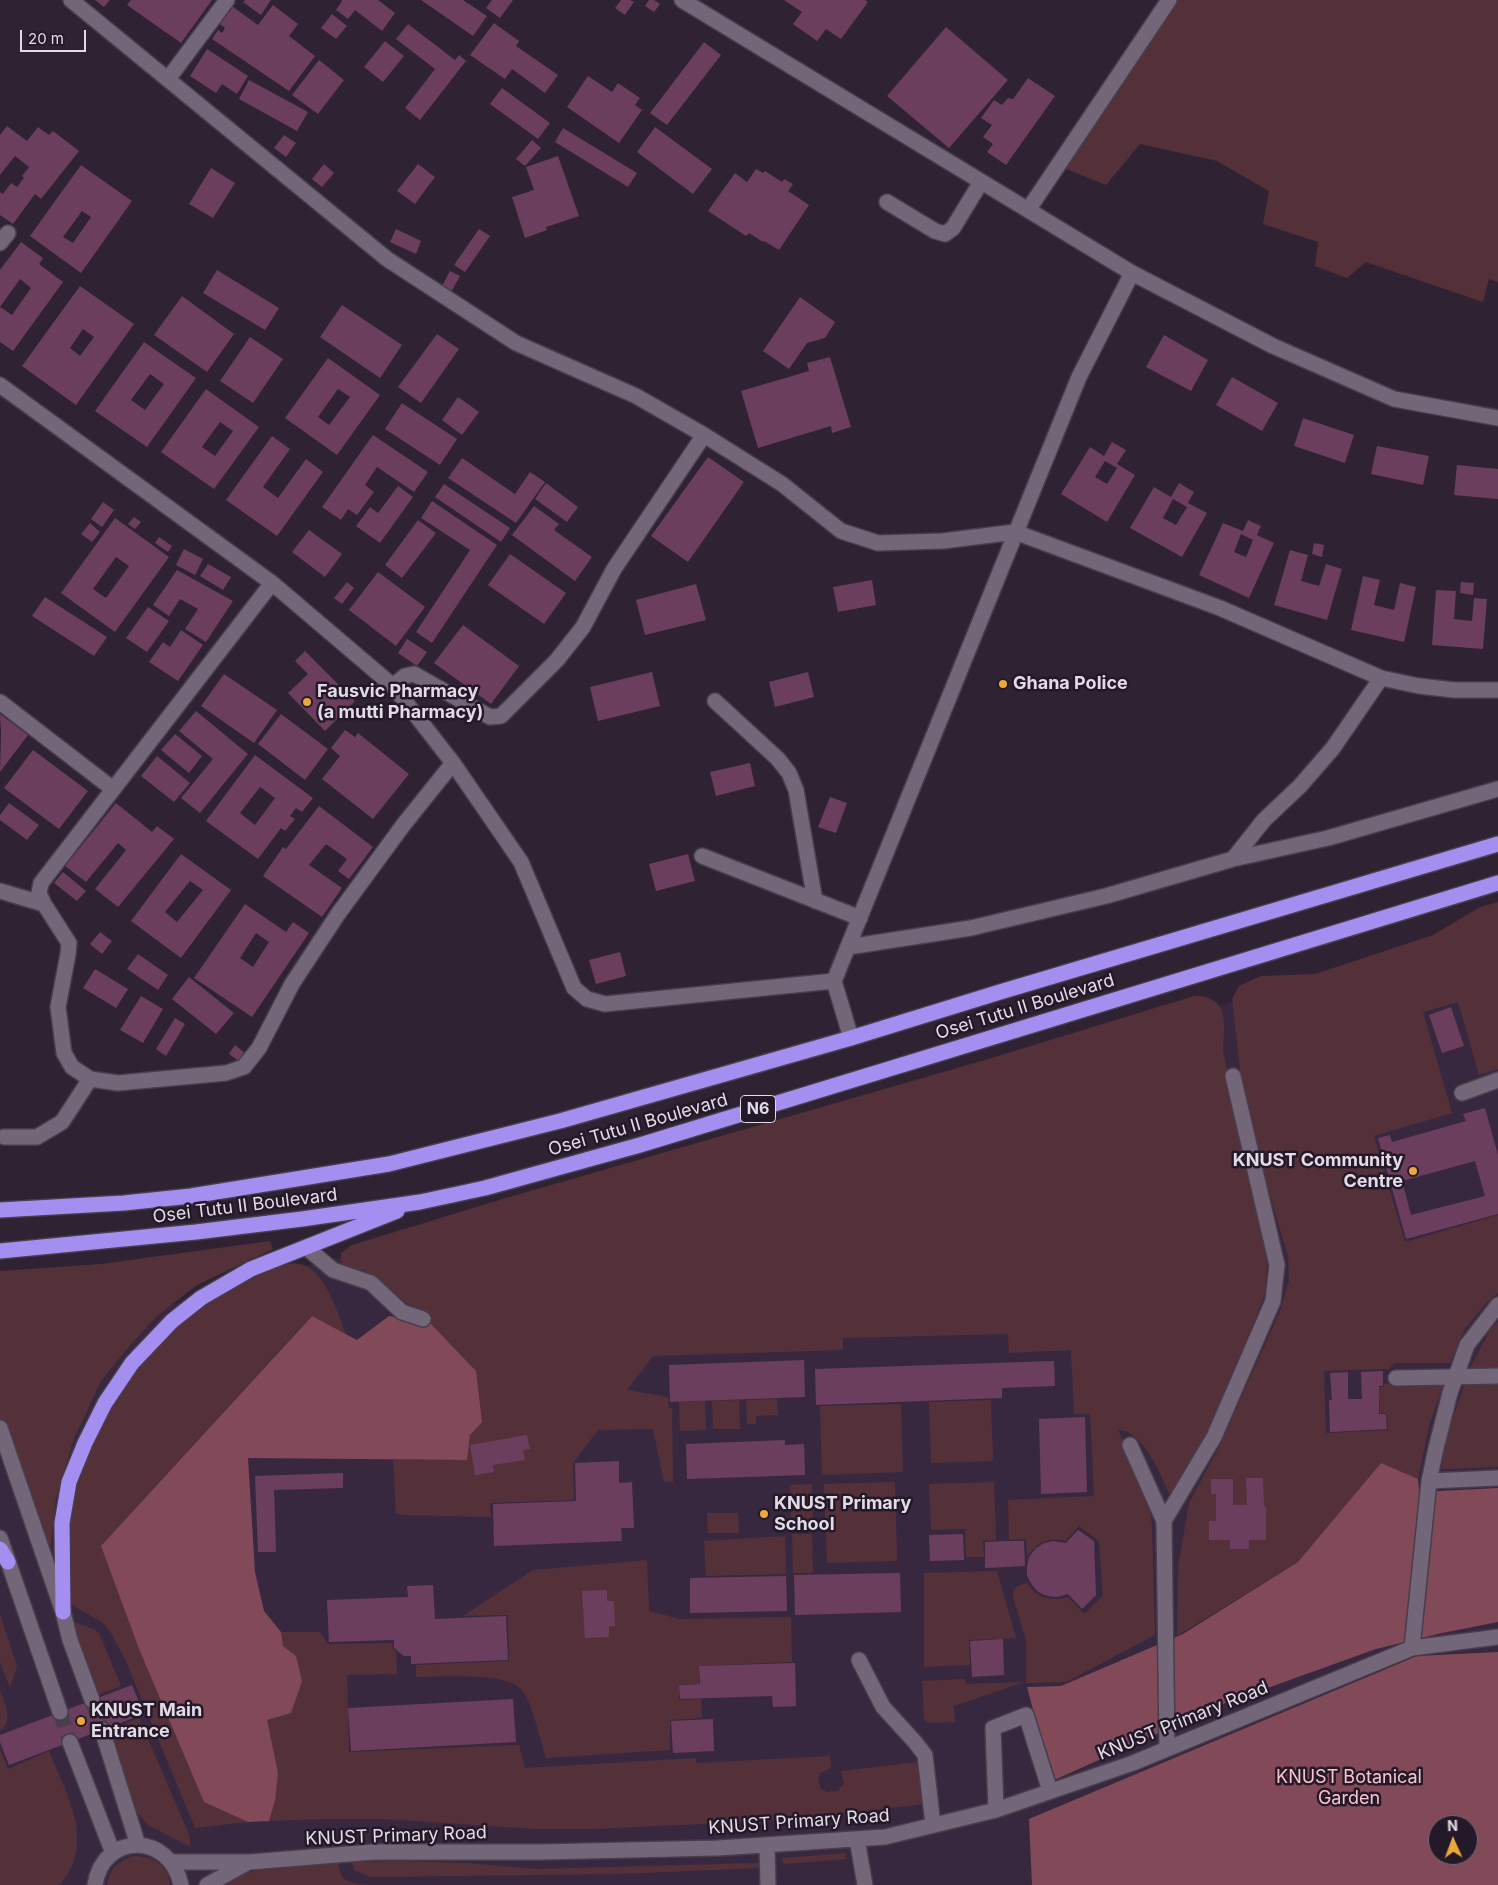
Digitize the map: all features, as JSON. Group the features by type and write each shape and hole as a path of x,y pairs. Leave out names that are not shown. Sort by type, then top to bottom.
{"highway":[{"name":"Osei Tutu II Boulevard","path":"0,1210 124,1203 191,1196 389,1164 560,1121 851,1038 1498,844"},
{"name":"Osei Tutu II Boulevard","path":"0,1251 196,1232 420,1202 544,1172 640,1145 1498,884"},
{"path":"62,1612 62,1523 69,1482 84,1443 105,1403 132,1363 172,1321 201,1298 251,1269 420,1202"}],"street":[{"path":"71,0 388,259 516,343 636,396 704,434 782,484 841,531 878,543 943,541 1015,532 1220,608 1381,678 1420,686 1454,690 1498,690"},
{"path":"168,79 227,0"},
{"path":"682,0 1132,273 1273,346 1394,399 1498,418"},
{"path":"1028,210 1170,0"},
{"path":"887,202 936,231 945,234 953,228 982,182"},
{"path":"851,1038 834,980 1079,377 1132,273"},
{"path":"0,385 272,583 393,686 453,763 521,862 574,988 587,1000 605,1004 834,980"},
{"path":"393,686 405,676 414,674 490,717 501,716 557,660 583,626 614,569 704,434"},
{"path":"272,583 41,883 39,893 68,943 68,954 58,1007 64,1053 72,1067 90,1079 118,1083 226,1073 244,1067 259,1048 292,984 338,914 404,824 453,763"},
{"path":"1233,859 1264,820 1300,786 1334,748 1381,678"},
{"path":"715,701 778,759 789,773 796,790 815,901"},
{"path":"0,702 113,789"},
{"path":"848,947 971,928 1106,896 1233,859 1328,838 1498,789"},
{"path":"702,856 860,918"},
{"path":"0,891 44,904"},
{"path":"1164,1521 1214,1437 1273,1302 1277,1265 1233,1076"},
{"path":"4,1137 37,1137 62,1122 90,1079"},
{"path":"1462,1093 1498,1080"},
{"path":"307,1248 333,1270 371,1283 402,1312 423,1319"},
{"path":"1412,1648 1429,1481 1438,1438 1467,1345 1498,1305"},
{"path":"1396,1378 1498,1376"},
{"path":"0,1428 70,1640 92,1700"},
{"path":"1130,1445 1164,1521 1167,1749"},
{"path":"1429,1481 1498,1478"},
{"path":"0,1538 4,1556 60,1712"},
{"name":"KNUST Primary Road","path":"172,1862 250,1862 372,1852 541,1852 718,1848 885,1837 996,1810 1133,1763 1412,1648 1498,1637"},
{"path":"859,1660 883,1707 916,1742 925,1755 933,1825"},
{"path":"996,1810 992,1728 1026,1716 1050,1792"},
{"path":"102,1730 138,1845"},
{"path":"70,1742 113,1853"},
{"path":"858,1839 865,1885"},
{"path":"95,1885 99,1868 113,1853 125,1847 138,1845 157,1850 172,1862 178,1873 180,1885"},
{"path":"766,1845 768,1885"},
{"path":"207,1885 250,1862"}],"shaded area":[{"path":"1177,0 1498,0 1498,282 1489,279 1483,302 1366,262 1347,278 1315,266 1318,242 1263,224 1269,191 1217,161 1140,144 1106,185 1064,168"},
{"path":"1498,902 1498,1069 1479,1075 1458,1002 1423,1012 1452,1113 1374,1136 1405,1242 1498,1215 1498,1293 1486,1303 1464,1330 1450,1363 1394,1363 1389,1369 1324,1371 1326,1433 1388,1430 1387,1413 1380,1413 1379,1387 1384,1387 1384,1384 1445,1381 1430,1422 1418,1479 1381,1463 1298,1562 1177,1636 1178,1567 1189,1503 1219,1447 1281,1309 1289,1280 1288,1256 1260,1162 1241,1078 1232,999 1239,986 1261,976 1315,974 1433,935 1480,907"},
{"path":"1498,926 1498,1885 0,1885 0,1327 86,1329"},
{"path":"1194,996 1206,997 1214,1001 1220,1007 1223,1014 1223,1052 1265,1240 1267,1268 1265,1293 1200,1451 1171,1497 1157,1467 1144,1446 1127,1432 1118,1430 1148,1494 1152,1526 1155,1635 1066,1682 1026,1683 1026,1640 1013,1597 1015,1589 1027,1583 1035,1592 1045,1598 1068,1597 1084,1614 1103,1596 1099,1541 1079,1526 1065,1541 1049,1540 1039,1544 1027,1556 1026,1539 1009,1540 1008,1500 1094,1496 1090,1414 1074,1414 1071,1350 1009,1353 1008,1334 843,1338 843,1350 653,1356 627,1390 668,1397 669,1408 672,1408 673,1482 664,1482 653,1429 598,1430 573,1463 574,1500 490,1503 491,1517 403,1515 396,1513 393,1460 467,1460 476,1371 431,1324 390,1289 364,1270 345,1268 341,1262 341,1253 352,1245 506,1198 985,1060"},
{"path":"270,1241 273,1249 197,1285 156,1317 101,1381 73,1441 56,1498 49,1560 0,1422 0,1271 101,1264"},
{"path":"280,1264 300,1264 309,1267 316,1274 329,1293 346,1334 311,1316 101,1546 139,1649 204,1801 248,1822 195,1828 125,1659 111,1633 103,1623 71,1604 69,1547 72,1504 82,1468 92,1444 119,1396 152,1351 190,1315 246,1281"},
{"path":"1498,1322 1498,1467 1442,1469 1444,1444 1471,1366 1491,1328"},
{"path":"777,1399 778,1415 756,1416 756,1424 747,1424 746,1400"},
{"path":"739,1400 740,1429 713,1429 712,1401"},
{"path":"991,1400 993,1461 931,1463 929,1402"},
{"path":"705,1401 706,1430 680,1431 679,1402"},
{"path":"901,1404 903,1472 822,1475 820,1406"},
{"path":"895,1482 897,1561 827,1563 824,1484"},
{"path":"994,1482 996,1540 983,1541 984,1557 966,1557 965,1529 931,1530 929,1484"},
{"path":"812,1484 813,1528 791,1529 790,1485"},
{"path":"707,1513 738,1513 739,1533 708,1533"},
{"path":"792,1534 812,1534 813,1573 793,1573"},
{"path":"785,1536 786,1574 706,1576 704,1541"},
{"path":"647,1560 649,1611 680,1619 791,1617 792,1662 699,1666 699,1684 679,1684 679,1700 701,1699 702,1718 670,1720 670,1750 546,1758 525,1694 513,1684 487,1678 456,1676 416,1677 416,1665 509,1661 508,1615 463,1616 533,1570"},
{"path":"997,1571 1016,1638 969,1640 970,1665 924,1667 924,1573"},
{"path":"0,1614 17,1666 10,1688 0,1662"},
{"path":"73,1622 94,1629 99,1633 121,1686 95,1696"},
{"path":"281,1632 320,1632 328,1644 392,1643 393,1649 396,1652 397,1674 347,1675 349,1752 519,1745 525,1768 696,1758 696,1763 830,1756 831,1768 820,1773 818,1780 821,1789 827,1792 838,1791 844,1784 841,1771 919,1762 925,1804 787,1820 594,1829 536,1829 384,1819 269,1821 275,1801 267,1720 290,1712 296,1656 283,1646"},
{"path":"965,1679 966,1684 1024,1682 954,1706 955,1722 929,1723 924,1719 922,1681"},
{"path":"0,1691 6,1706 7,1722 0,1731"},
{"path":"139,1718 188,1832 191,1844 188,1846 148,1825 136,1811 108,1731"},
{"path":"0,1749 8,1769 49,1751 72,1807 77,1837 72,1866 60,1885 0,1885"},
{"path":"846,1853 846,1859 784,1864 782,1858"},
{"path":"133,1856 140,1856 158,1863 166,1872 170,1885 107,1885 110,1874 115,1866"},
{"path":"352,1862 468,1863 536,1869 758,1863 759,1868 618,1874 370,1877 354,1870"},
{"path":"338,1863 342,1878 356,1884 370,1885 225,1885 251,1872 265,1868"}],"green space":[{"path":"312,1316 357,1340 389,1316 431,1324 476,1371 482,1422 470,1435 467,1460 248,1458 255,1572 264,1611 281,1632 283,1646 296,1656 302,1681 291,1713 267,1720 278,1773 275,1801 269,1821 248,1822 204,1802 139,1649 101,1546"},
{"path":"1381,1463 1418,1479 1419,1492 1498,1488 1498,1622 1376,1649 1223,1704 1052,1781 1027,1687 1061,1686 1183,1634 1298,1562"},
{"name":"KNUST Botanical Garden","path":"1498,1652 1498,1885 1032,1885 1029,1819 1417,1656"}],"building":[{"path":"95,0 110,0 104,7"},
{"path":"131,0 212,0 181,43 127,5"},
{"path":"245,0 271,0 261,15 243,2"},
{"path":"341,0 378,0 395,13 382,31 355,10 348,19 336,10"},
{"path":"421,0 463,0 487,16 473,36"},
{"path":"492,0 513,0 500,18 486,8"},
{"path":"621,0 634,2 625,15 615,8"},
{"path":"649,0 654,0 660,4 654,12 645,6"},
{"path":"784,0 865,0 868,2 841,39 826,29 817,41 793,24 802,12"},
{"path":"229,4 258,25 273,5 298,24 289,36 315,56 289,91 212,39 218,30 222,33 225,28 217,22"},
{"path":"332,14 347,26 336,39 321,28"},
{"path":"494,23 519,41 516,46 558,75 545,93 512,69 505,79 470,55"},
{"path":"408,24 455,60 459,55 466,61 420,120 405,108 435,69 396,39"},
{"path":"946,27 1008,80 949,148 887,96"},
{"path":"385,41 404,56 383,82 364,67"},
{"path":"704,42 721,55 667,125 650,113"},
{"path":"207,49 248,76 237,94 222,84 216,93 190,76"},
{"path":"319,60 344,80 318,114 292,95"},
{"path":"588,76 612,92 618,83 640,98 635,105 642,110 619,143 567,107"},
{"path":"1028,78 1055,96 1006,165 987,152 993,144 983,137 992,125 981,118 994,100 1002,105 1008,98 1013,99"},
{"path":"249,80 308,112 297,131 239,99"},
{"path":"502,88 550,123 538,139 490,104"},
{"path":"7,126 27,141 38,127 49,135 53,131 79,151 41,199 35,194 13,224 0,215 0,192 3,194 11,183 17,187 29,167 15,156 0,175 0,135"},
{"path":"655,127 712,169 693,194 637,152"},
{"path":"563,128 637,173 628,187 555,142"},
{"path":"284,135 296,143 286,157 274,148"},
{"path":"532,140 541,148 525,166 516,159"},
{"path":"558,156 579,216 546,227 547,230 525,238 512,197 534,190 526,167"},
{"path":"324,164 334,173 322,187 312,179"},
{"path":"418,164 435,177 415,204 397,191"},
{"path":"81,165 132,201 81,273 30,236","holes":["82,211 91,217 73,243 63,237"]},
{"path":"211,168 235,183 213,218 189,204"},
{"path":"756,169 763,173 765,171 782,182 784,179 793,184 788,191 809,205 779,250 749,233 746,236 708,211 735,173 747,182"},
{"path":"396,229 421,241 416,254 390,242"},
{"path":"479,229 490,236 465,272 454,265"},
{"path":"21,242 43,258 39,264 63,282 13,351 0,342 0,307 0,270","holes":["20,279 31,288 12,315 0,307"]},
{"path":"217,270 279,308 265,330 203,293"},
{"path":"450,271 460,276 451,292 442,286"},
{"path":"80,286 134,324 76,405 22,366","holes":["83,329 94,337 80,356 70,348"]},
{"path":"182,296 234,334 207,372 154,335"},
{"path":"800,297 835,322 825,338 807,343 789,369 763,351"},
{"path":"342,305 402,345 380,378 320,337"},
{"path":"437,334 459,349 421,403 398,387"},
{"path":"1164,335 1208,360 1191,391 1146,367"},
{"path":"250,337 283,359 253,403 220,381"},
{"path":"144,342 196,378 147,447 95,411","holes":["150,374 164,384 145,410 131,400"]},
{"path":"830,357 851,427 832,433 831,426 758,448 741,391 809,371 807,363"},
{"path":"328,358 380,395 337,455 285,418","holes":["338,389 350,397 329,425 318,417"]},
{"path":"1232,377 1278,403 1262,431 1216,405"},
{"path":"206,389 259,427 214,489 161,452","holes":["220,422 233,431 215,456 202,447"]},
{"path":"458,397 479,412 462,435 442,420"},
{"path":"402,403 457,439 440,465 385,429"},
{"path":"1303,418 1354,435 1345,463 1294,446"},
{"path":"373,435 428,472 414,492 377,467 365,485 374,492 357,515 348,509 341,520 322,507"},
{"path":"272,436 290,449 263,487 278,498 306,459 323,472 277,536 226,500"},
{"path":"1112,442 1126,450 1117,464 1135,475 1107,522 1061,494 1090,447 1104,456","holes":["1105,461 1117,468 1107,484 1095,477"]},
{"path":"1377,446 1429,456 1423,485 1371,474"},
{"path":"708,457 744,482 688,562 651,536"},
{"path":"462,458 515,494 530,472 545,482 516,523 448,478"},
{"path":"1457,465 1498,469 1498,499 1454,495"},
{"path":"546,483 578,507 567,522 535,499"},
{"path":"1179,483 1194,492 1188,503 1207,513 1182,557 1130,528 1154,487 1171,497","holes":["1173,499 1187,507 1176,525 1163,518"]},
{"path":"444,484 510,528 501,542 435,497"},
{"path":"398,486 413,497 380,543 356,526 370,507 378,513"},
{"path":"432,501 497,545 432,643 416,632 470,550 421,518"},
{"path":"103,502 114,510 102,527 91,519"},
{"path":"534,506 559,524 554,530 592,557 575,581 512,535"},
{"path":"134,517 141,522 135,529 128,524"},
{"path":"115,518 169,557 115,632 61,593","holes":["116,557 129,566 106,598 93,589"]},
{"path":"418,520 436,533 402,578 385,565"},
{"path":"1248,520 1261,526 1257,535 1274,543 1249,598 1199,575 1223,523 1243,531","holes":["1241,534 1253,540 1246,557 1234,552"]},
{"path":"90,523 100,532 92,542 81,534"},
{"path":"309,530 342,554 325,577 292,552"},
{"path":"159,537 172,546 168,552 155,543"},
{"path":"1314,543 1324,545 1322,557 1312,554"},
{"path":"184,549 203,559 195,575 176,565"},
{"path":"1290,550 1308,555 1301,581 1319,586 1326,564 1342,569 1327,620 1274,605"},
{"path":"510,554 566,593 544,624 488,585"},
{"path":"208,564 231,577 223,590 200,576"},
{"path":"177,570 233,601 206,642 185,629 198,609 180,599 169,616 153,605"},
{"path":"378,572 425,607 396,646 349,610"},
{"path":"1363,576 1380,580 1374,605 1394,610 1400,583 1416,587 1404,642 1351,630"},
{"path":"872,580 876,605 838,612 833,587"},
{"path":"347,582 354,588 342,604 334,598"},
{"path":"1461,582 1474,583 1473,595 1460,593"},
{"path":"696,584 706,620 645,635 636,600"},
{"path":"1436,590 1456,591 1454,619 1472,621 1474,598 1487,599 1483,649 1432,645"},
{"path":"45,597 107,637 94,656 32,616"},
{"path":"148,607 169,621 147,652 126,638"},
{"path":"463,625 519,666 491,704 434,663"},
{"path":"181,630 203,645 178,681 149,662 163,642 170,647"},
{"path":"407,639 427,652 417,666 398,653"},
{"path":"305,651 355,701 325,731 288,693 308,674 295,661"},
{"path":"652,672 660,706 598,721 590,687"},
{"path":"808,672 814,697 775,707 769,682"},
{"path":"224,674 277,710 254,743 201,706"},
{"path":"196,711 248,754 200,813 181,798 213,759 179,731"},
{"path":"0,714 28,735 0,772 1,733"},
{"path":"281,714 328,749 305,780 258,744"},
{"path":"345,730 355,737 358,733 409,774 373,819 322,779 340,756 331,748"},
{"path":"175,734 202,756 189,773 161,750"},
{"path":"33,750 88,791 59,829 4,788"},
{"path":"255,755 313,798 302,812 296,808 290,816 295,819 285,831 281,828 258,859 206,821","holes":["260,787 275,798 255,825 240,813"]},
{"path":"157,756 190,783 174,802 141,776"},
{"path":"750,763 755,786 716,796 710,772"},
{"path":"830,797 847,803 836,833 818,827"},
{"path":"9,803 39,825 27,840 0,820 0,815"},
{"path":"116,803 152,832 157,826 174,839 118,907 95,889 126,850 118,843 86,882 65,866"},
{"path":"319,806 373,847 349,879 338,871 347,859 326,844 309,865 342,888 322,917 263,876 283,847 286,849"},
{"path":"181,854 231,890 181,958 131,921","holes":["190,881 203,890 177,922 165,912"]},
{"path":"688,854 695,881 656,891 649,864"},
{"path":"63,872 86,891 77,901 54,883"},
{"path":"245,904 286,932 293,922 309,933 252,1017 194,978","holes":["256,933 269,942 253,967 240,958"]},
{"path":"100,932 112,941 102,954 90,944"},
{"path":"620,952 626,976 596,984 589,960"},
{"path":"138,954 168,975 158,990 127,969"},
{"path":"95,969 128,989 116,1008 83,988"},
{"path":"189,977 234,1013 216,1034 172,999"},
{"path":"141,996 163,1009 143,1043 120,1030"},
{"path":"1451,1007 1464,1046 1442,1053 1429,1015"},
{"path":"175,1018 185,1024 166,1056 156,1049"},
{"path":"235,1045 246,1054 240,1062 229,1054"},
{"name":"KNUST Community Centre","path":"1485,1108 1498,1155 1498,1214 1406,1239 1378,1138 1390,1135 1392,1142 1466,1121 1463,1114","holes":["1475,1161 1485,1196 1411,1215 1402,1181"]},
{"path":"804,1360 805,1397 670,1402 669,1365"},
{"path":"1054,1361 1055,1386 1002,1388 1002,1398 816,1405 815,1369"},
{"path":"1383,1371 1383,1386 1379,1386 1379,1414 1386,1414 1387,1429 1330,1432 1329,1400 1332,1400 1330,1373 1348,1372 1348,1399 1362,1399 1361,1372"},
{"path":"1085,1417 1087,1492 1041,1494 1039,1419"},
{"path":"527,1435 530,1449 523,1450 525,1460 493,1465 494,1472 475,1475 470,1445"},
{"path":"785,1440 785,1445 804,1444 805,1475 687,1479 686,1444"},
{"path":"619,1461 619,1483 632,1482 634,1528 621,1528 622,1541 494,1546 493,1504 576,1501 575,1463"},
{"path":"343,1473 343,1488 274,1490 276,1552 258,1552 255,1476"},
{"path":"1246,1478 1263,1478 1264,1506 1266,1506 1266,1540 1249,1540 1249,1549 1230,1549 1230,1540 1209,1540 1209,1521 1216,1521 1216,1494 1211,1494 1211,1479 1233,1479 1233,1505 1247,1505"},
{"path":"1078,1530 1094,1541 1096,1595 1082,1609 1068,1594 1057,1597 1047,1596 1038,1592 1027,1576 1029,1557 1035,1549 1044,1543 1053,1541 1066,1543"},
{"path":"963,1534 964,1560 930,1561 929,1535"},
{"path":"1024,1541 1025,1566 985,1568 985,1542"},
{"path":"900,1573 901,1612 795,1615 794,1575"},
{"path":"786,1576 787,1611 690,1613 690,1578"},
{"path":"433,1585 435,1619 506,1616 508,1660 411,1664 411,1656 404,1656 394,1648 394,1640 329,1642 327,1600 408,1597 407,1586"},
{"path":"607,1590 607,1601 614,1601 615,1626 609,1626 609,1637 585,1638 582,1591"},
{"path":"1003,1639 1004,1675 972,1677 970,1641"},
{"path":"795,1663 796,1706 773,1707 772,1696 680,1699 679,1685 700,1684 699,1666"},
{"name":"KNUST Main Entrance","path":"132,1685 144,1714 9,1765 0,1742 0,1735"},
{"path":"513,1699 516,1742 351,1751 348,1708"},
{"path":"713,1719 714,1751 673,1753 671,1721"}],"tunnel":[{"path":"92,1700 102,1730"},
{"path":"60,1712 70,1742"}],"place":[{"name":"Ghana Police","path":"1003,684"},
{"name":"Fausvic Pharmacy (a mutti Pharmacy)","path":"307,702"},
{"name":"KNUST Community Centre","path":"1413,1171"},
{"name":"KNUST Primary School","path":"764,1514"},
{"name":"KNUST Main Entrance","path":"81,1721"}]}
